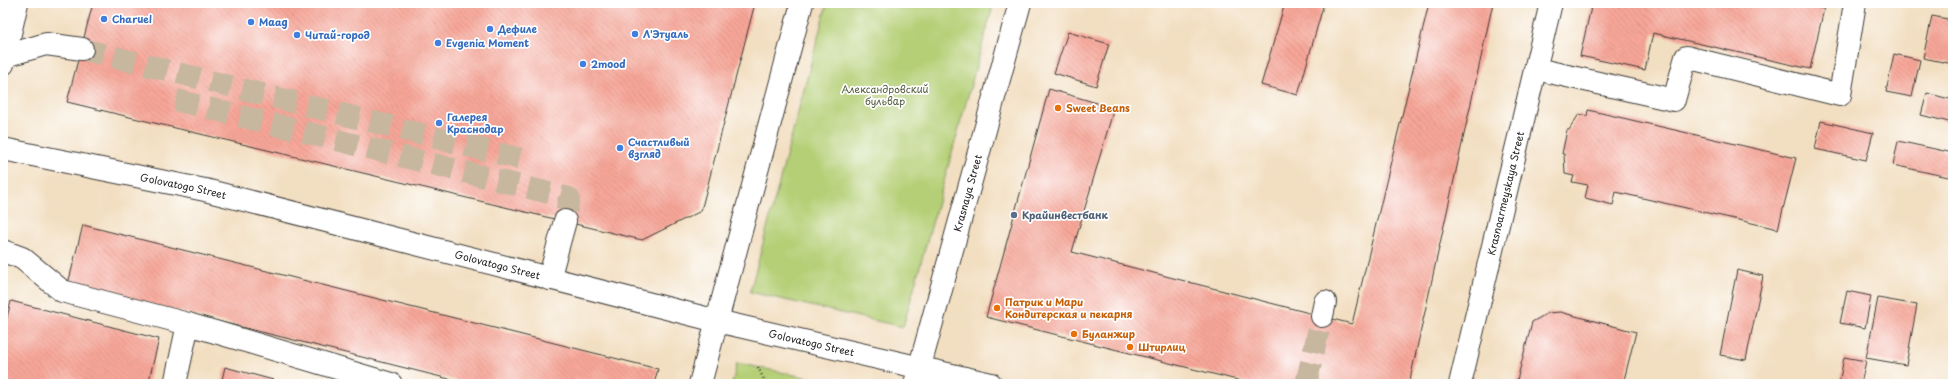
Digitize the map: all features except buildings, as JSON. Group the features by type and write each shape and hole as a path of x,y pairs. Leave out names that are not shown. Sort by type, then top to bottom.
{"main road":[{"path":"4,60 17,3"},
{"path":"700,384 802,3"},
{"name":"Krasnaya Street","path":"917,376 1020,3"},
{"name":"Krasnoarmeyskaya Street","path":"1460,384 1536,69 1550,3"},
{"path":"1536,69 1674,100 1686,57 1840,95 1855,3"},
{"path":"4,60 46,44 82,49"},
{"name":"Golovatogo Street","path":"3,149 205,190 717,321 917,376 991,384"},
{"path":"549,279 564,221"},
{"path":"3,251 22,258 62,291 188,324 391,384"},
{"path":"175,384 188,324"}],"path":[{"path":"758,367 766,384"}],"green space":[{"name":"Александровский бульвар","path":"827,3 994,3 903,327 750,292"},
{"path":"737,363 838,384 732,384"}],"tunnel":[{"path":"82,49 529,161"},
{"path":"176,100 569,198 565,221"},
{"path":"1306,384 1322,316"}],"place":[{"name":"Charuel","path":"104,19"},
{"name":"Maag","path":"251,22"},
{"name":"Дефиле","path":"490,29"},
{"name":"Л'Этуаль","path":"635,34"},
{"name":"Читай-город","path":"297,35"},
{"name":"Evgenia Moment","path":"438,43"},
{"name":"2mood","path":"583,64"},
{"name":"Sweet Beans","path":"1058,108"},
{"name":"Галерея Краснодар","path":"439,123"},
{"name":"Счастливый взгляд","path":"620,148"},
{"name":"Крайинвестбанк","path":"1014,215"},
{"name":"Патрик и Мари Кондитерская и пекарня","path":"997,308"},
{"name":"Буланжир","path":"1074,334"},
{"name":"Штирлиц","path":"1130,347"}]}
